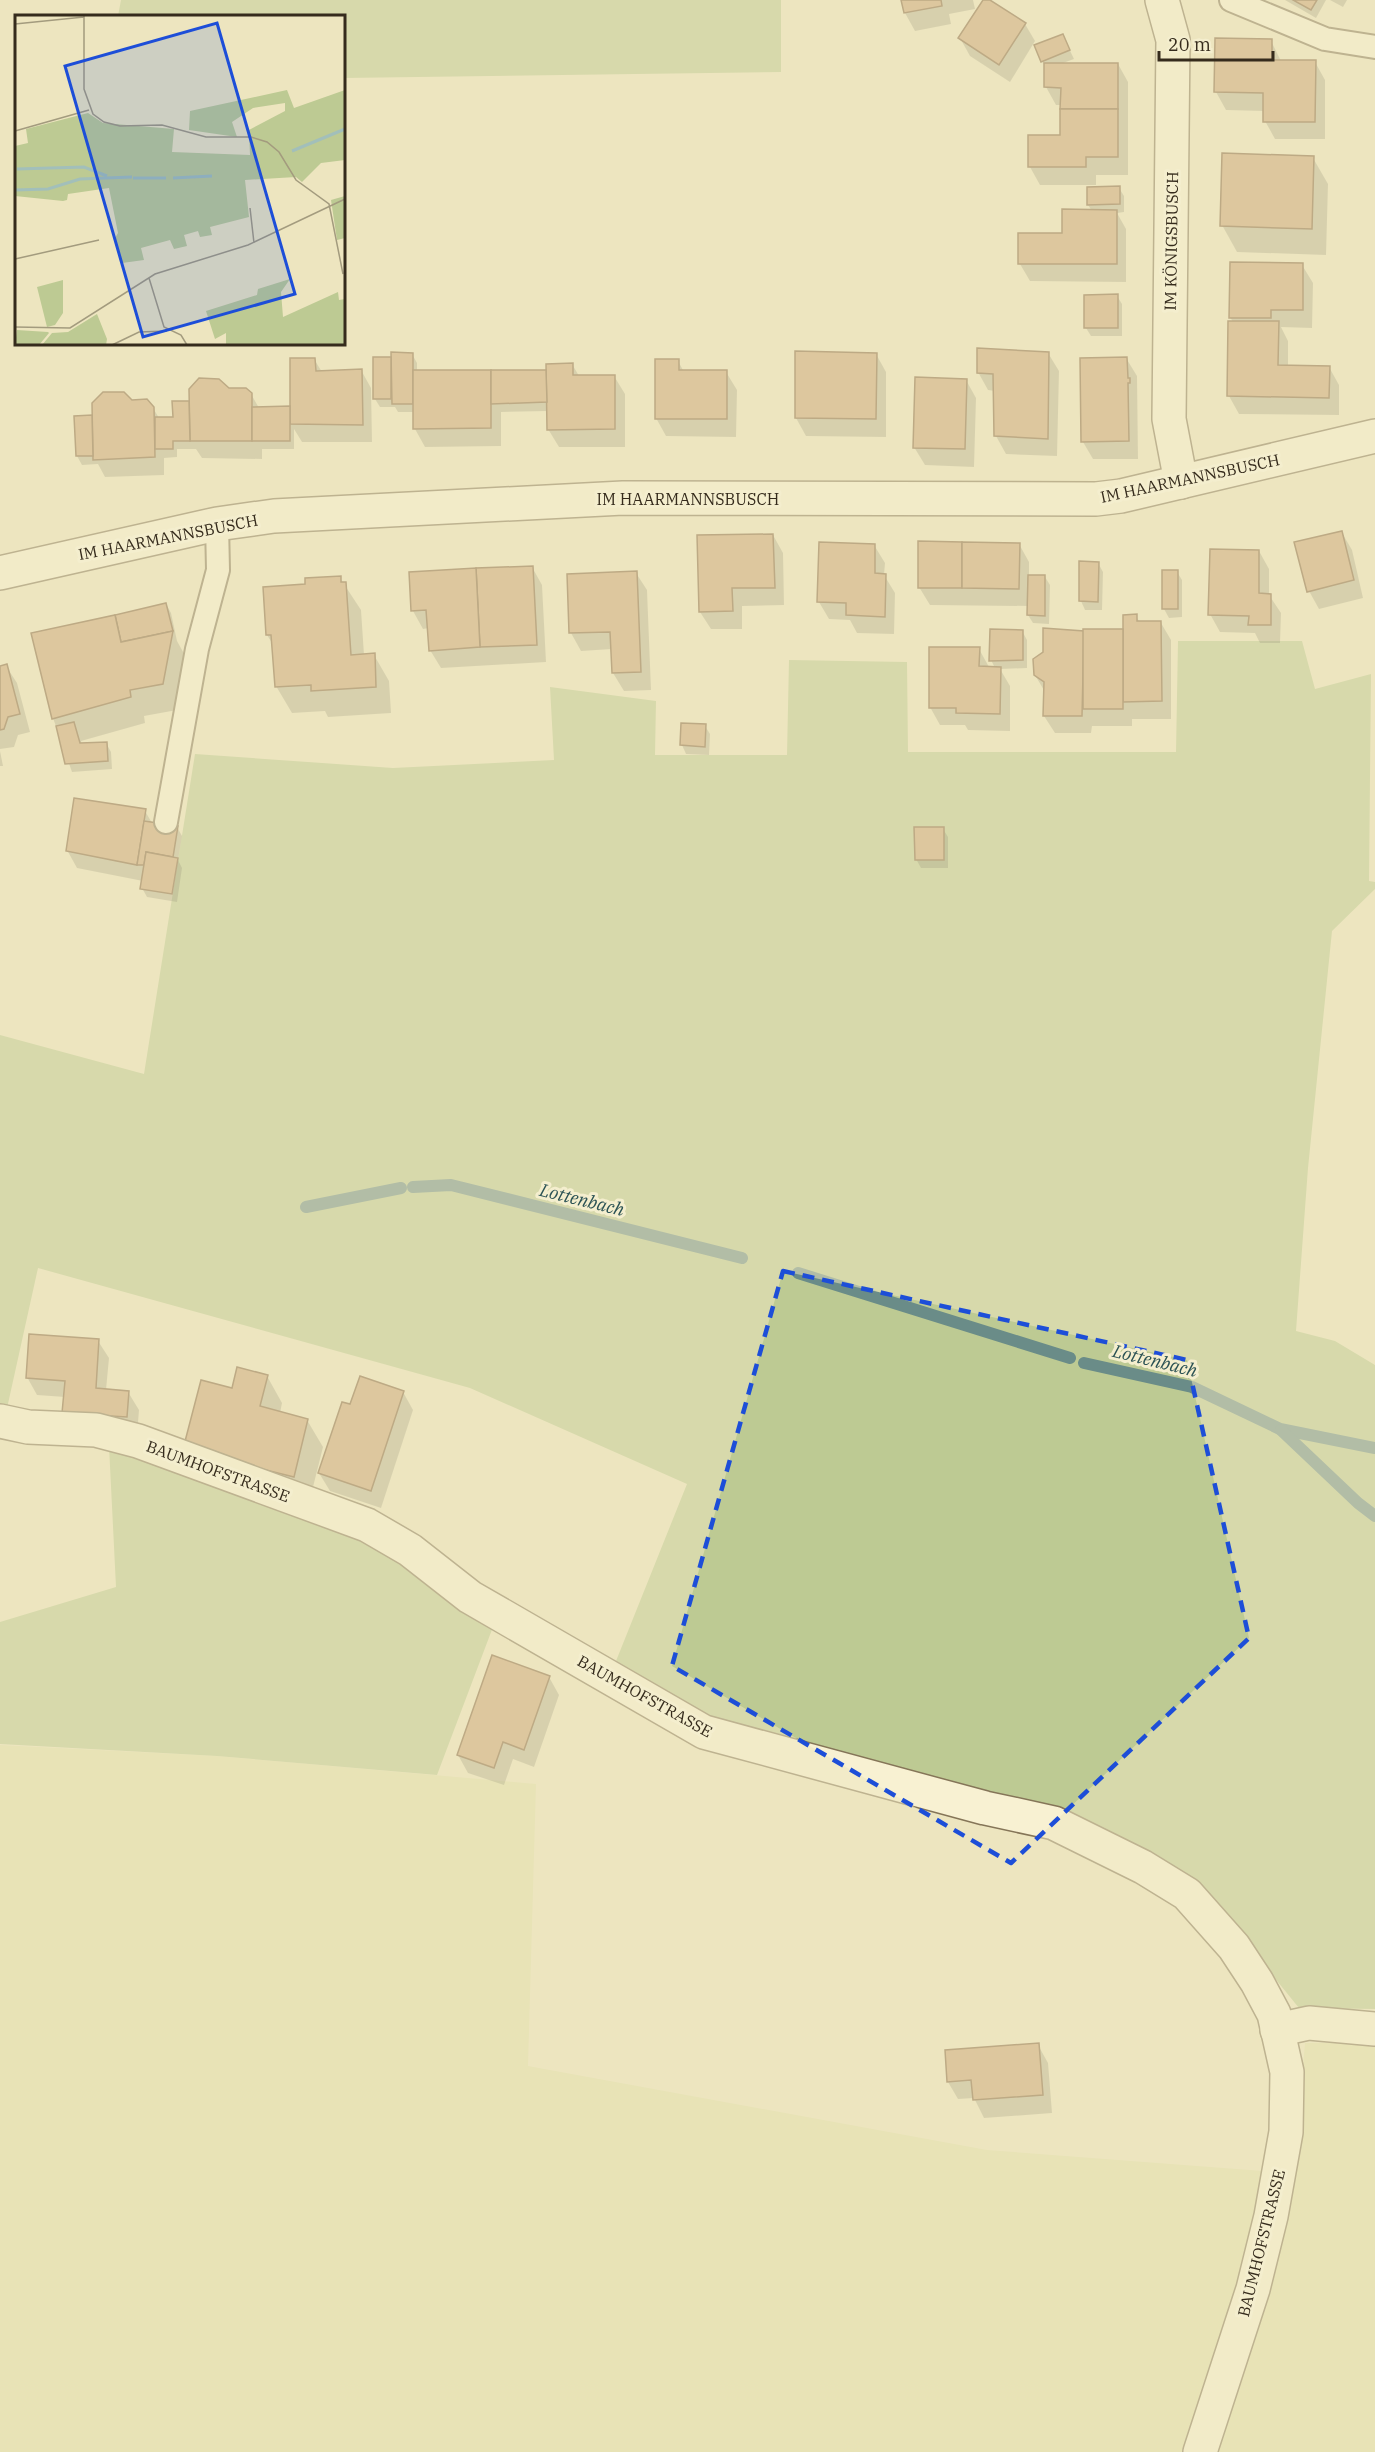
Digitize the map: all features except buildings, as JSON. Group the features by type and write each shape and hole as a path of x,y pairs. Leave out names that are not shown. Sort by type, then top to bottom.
{"street":[{"name":"IM KÖNIGSBUSCH","path":"1162,0 1173,40 1169,419 1181,482"},
{"name":"IM HAARMANNSBUSCH","path":"0,573 217,524 274,516 623,498 1096,499 1121,496 1375,436"},
{"name":"BAUMHOFSTRASSE","path":"0,1421 28,1427 96,1430 138,1441 366,1525 410,1550 470,1597 704,1732 974,1805 1054,1823 1143,1867 1187,1894 1234,1947 1257,1983 1274,2014 1287,2072 1286,2132 1275,2193 1252,2289 1200,2452"},
{"path":"1277,2030 1309,2023 1375,2030"}],"lane":[{"path":"1231,0 1326,39 1375,47"},
{"path":"166,822 197,649 218,570 217,524"}],"highlighted area":[{"path":"783,1271 1187,1360 1249,1638 1011,1863 672,1666"}],"shaded area":[{"path":"0,1745 217,1756 536,1784 528,2066 987,2150 1263,2171 1227,2339 1189,2452 0,2452"},
{"path":"1375,2042 1375,2452 1209,2452 1297,2138 1305,2043"}],"green space":[{"path":"121,0 781,0 781,72 345,78 345,15 118,15"},
{"path":"1178,641 1302,641 1315,689 1371,674 1369,881 1375,882 1375,889 1332,931 1308,1168 1296,1331 1335,1341 1375,1365 1375,2009 1299,2008 1199,1885 723,1728 614,1666 687,1484 470,1388 38,1268 0,1440 0,1035 144,1074 195,754 393,768 554,760 550,687 656,701 655,755 787,755 789,660 907,662 908,752 1176,752"},
{"path":"109,1446 397,1550 496,1619 437,1775 217,1756 0,1744 0,1622 116,1587"}],"waterway":[{"name":"Lottenbach","path":"413,1187 451,1185 742,1258"},
{"name":"Lottenbach","path":"306,1207 401,1188"},
{"name":"Lottenbach","path":"798,1273 1070,1358"},
{"name":"Lottenbach","path":"1084,1363 1192,1387 1280,1429 1375,1448"},
{"name":"Lottenbach","path":"1281,1430 1358,1503 1375,1516"}]}
